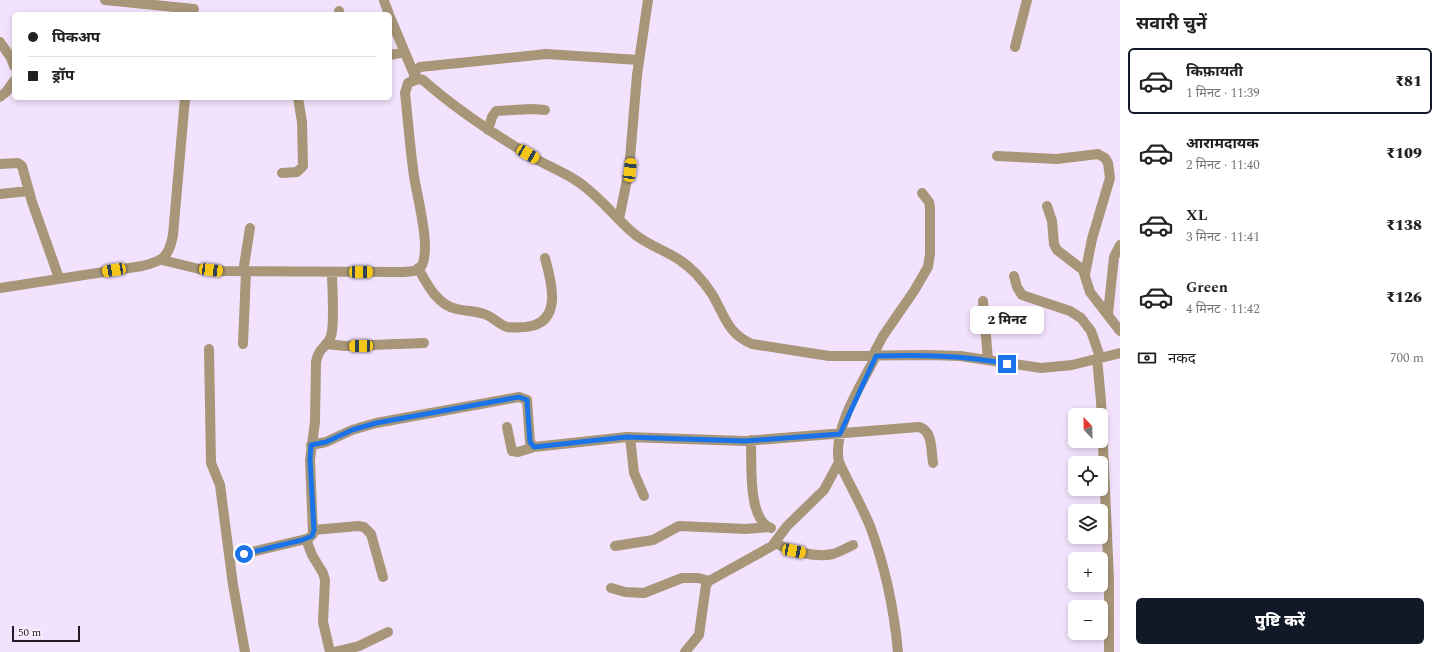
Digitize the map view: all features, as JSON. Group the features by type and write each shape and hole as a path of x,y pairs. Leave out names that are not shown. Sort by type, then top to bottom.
{"street":[{"path":"105,0 194,8"},
{"path":"619,219 630,170 639,60 648,0"},
{"path":"1015,47 1027,0"},
{"path":"384,1 388,12"},
{"path":"392,22 413,77"},
{"path":"0,42 12,61"},
{"path":"392,55 404,52"},
{"path":"0,288 142,266 162,260 199,268 245,272 404,272 418,268 424,262 425,254 405,93 408,83 420,67 528,55 552,54 639,60"},
{"path":"413,77 423,80 464,114 488,130 544,164 576,180 591,191 640,239 681,261 693,272 711,294 728,326 743,340 763,347 829,356 929,354 988,360 1041,368 1072,365 1120,353"},
{"path":"0,97 12,84"},
{"path":"162,260 171,248 173,235 185,100"},
{"path":"282,173 297,172 303,166 302,122 298,100"},
{"path":"488,130 492,117 496,111 532,108 545,110"},
{"path":"997,156 1057,159 1098,154 1105,158 1110,171 1110,178 1092,239 1085,274"},
{"path":"0,164 18,163 22,166 28,191 59,278"},
{"path":"0,194 28,191"},
{"path":"898,652 891,600 870,526 839,462 837,447 840,434 883,336 914,291 928,267 930,254 930,208 929,202 922,193"},
{"path":"1047,206 1052,221 1054,244 1057,250 1079,266 1085,274 1090,292 1120,331"},
{"path":"243,344 245,272 250,228"},
{"path":"1108,314 1114,257 1120,245"},
{"path":"418,268 430,289 446,304 454,309 483,313 500,324 516,328 539,324 544,321 551,305 552,283 545,258"},
{"path":"230,557 306,539 312,536 314,530 310,460 315,422 316,362 318,354 331,336 332,272"},
{"path":"1014,276 1016,287 1022,295 1070,311 1081,318 1091,331 1099,358 1109,578 1109,652"},
{"path":"983,301 988,360"},
{"path":"326,344 345,346 424,343"},
{"path":"210,349 211,464 220,485 245,652"},
{"path":"311,445 326,442 352,430 376,423 519,397 527,400 530,442 534,447"},
{"path":"507,427 512,451 518,452 534,447 596,439 630,437 751,440 923,428 929,435 933,463"},
{"path":"630,437 634,473 644,496"},
{"path":"751,440 753,497 759,518 768,527"},
{"path":"685,652 699,634 706,585 710,581 766,550 775,543 782,532 824,490 839,462"},
{"path":"314,530 358,526 364,527 371,534 382,577"},
{"path":"615,546 653,540 679,526 746,529 768,527 782,532"},
{"path":"306,539 312,555 323,572 325,580 323,622 330,652"},
{"path":"775,543 794,551 824,555 832,554 853,545"},
{"path":"611,588 625,592 644,593 682,578 698,578 710,581"},
{"path":"334,652 359,646 388,632"}],"route":[{"path":"244,554 302,540 312,536 314,530 310,460 311,445 326,442 352,430 376,423 407,419 519,397 527,400 529,405 530,442 532,446 537,448 596,439 626,437 745,441 840,434 876,356 929,354 980,358 1007,364"}]}
